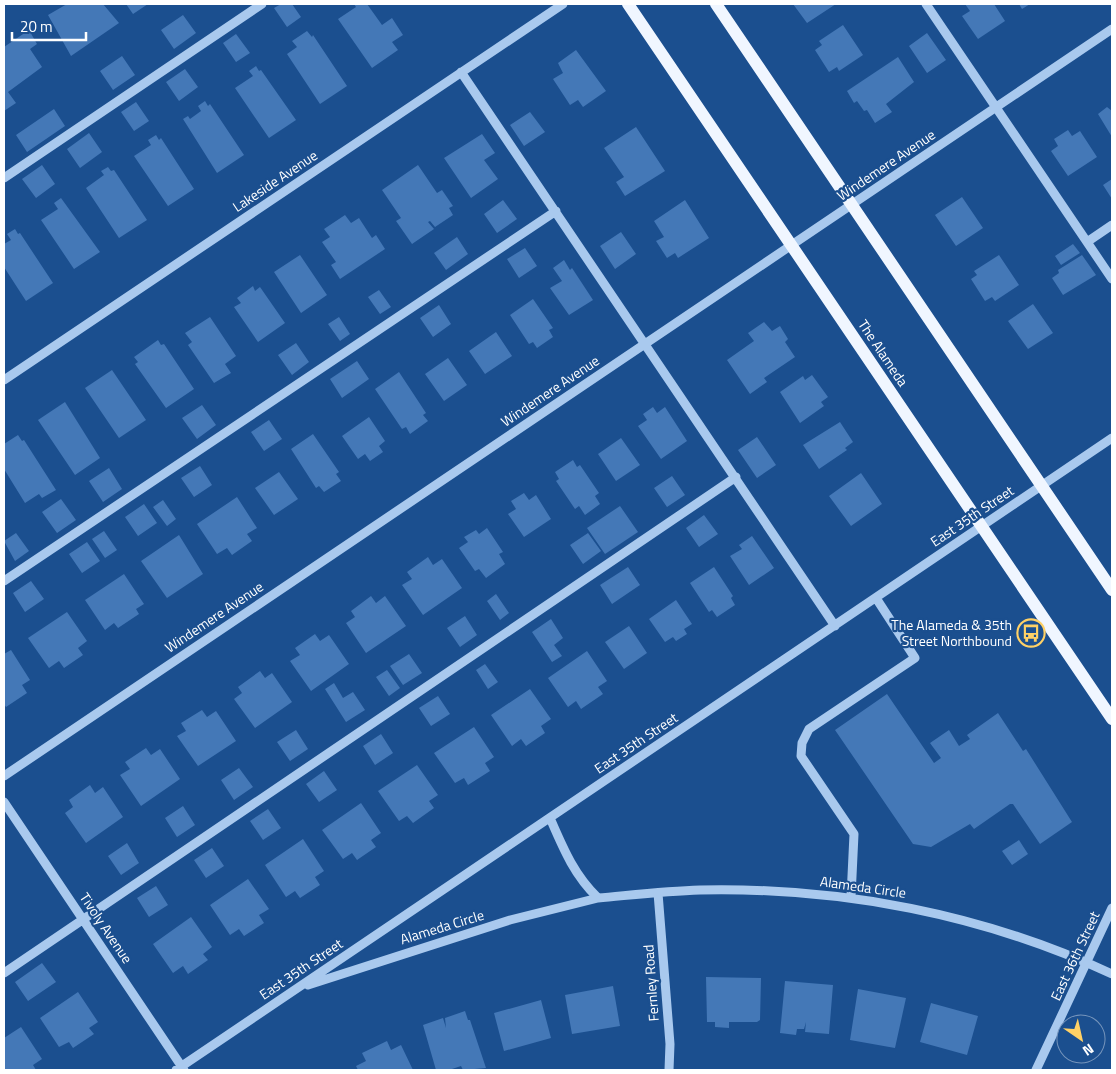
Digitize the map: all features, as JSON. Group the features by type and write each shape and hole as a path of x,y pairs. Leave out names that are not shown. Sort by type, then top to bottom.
{"main road":[{"name":"The Alameda","path":"628,4 1112,719"},
{"path":"716,4 1112,590"}],"street":[{"path":"4,178 262,4"},
{"name":"Lakeside Avenue","path":"4,380 562,4"},
{"path":"926,4 1112,279"},
{"name":"Windemere Avenue","path":"4,776 1112,29"},
{"path":"461,72 835,626"},
{"path":"4,581 556,211"},
{"path":"1087,242 1112,225"},
{"name":"East 35th Street","path":"181,1069 296,989 1112,438"},
{"path":"4,973 736,477"},
{"path":"851,897 854,834 801,756 801,750 802,743 809,729 915,658 876,598"},
{"name":"Tivoly Avenue","path":"4,802 181,1069"},
{"path":"550,818 573,869 583,884 598,898"},
{"name":"Alameda Circle","path":"296,989 510,920 598,898 658,893 742,890 851,897 914,908 978,924 1045,945 1112,974"},
{"name":"Fernley Road","path":"658,893 670,1044 669,1070"},
{"name":"East 36th Street","path":"1036,1070 1112,908"}],"building":[{"path":"67,4 103,4 119,23 71,56 48,15"},
{"path":"126,4 148,4 133,14"},
{"path":"281,4 292,4 301,17 287,27 274,8"},
{"path":"354,4 367,4 382,25 392,18 403,35 392,42 398,50 372,68 338,19 356,7"},
{"path":"793,4 836,4 807,23"},
{"path":"965,4 994,4 1005,21 978,39 962,16 970,11"},
{"path":"1019,4 1030,4 1022,9"},
{"path":"183,15 196,33 174,49 161,30"},
{"path":"843,25 863,55 839,71 837,67 829,72 815,50 822,45 819,41"},
{"path":"29,30 37,44 30,49 42,67 8,92 16,103 4,111 4,47"},
{"path":"307,31 312,37 313,35 347,86 320,104 287,54 297,47 292,41"},
{"path":"927,33 946,60 927,73 909,46"},
{"path":"236,34 250,53 236,62 223,43"},
{"path":"576,50 606,91 583,107 578,100 570,105 553,79 563,73 558,63"},
{"path":"122,56 135,75 113,90 100,71"},
{"path":"898,57 914,82 886,104 892,112 875,123 867,110 864,111 857,101 854,103 847,91"},
{"path":"256,66 259,71 261,70 296,120 269,138 235,88 253,76 249,71"},
{"path":"185,69 198,87 179,101 166,82"},
{"path":"205,101 208,106 210,104 244,155 217,173 183,119 188,116 190,119 201,111 198,106"},
{"path":"136,102 149,121 134,131 121,112"},
{"path":"1107,107 1112,111 1112,137 1098,114"},
{"path":"54,109 65,126 27,152 16,135"},
{"path":"530,112 545,132 524,146 510,125"},
{"path":"636,127 665,171 625,196 616,182 624,177 604,148"},
{"path":"1068,130 1072,136 1080,131 1097,157 1068,176 1051,151 1058,146 1054,139"},
{"path":"89,133 102,152 80,168 67,149"},
{"path":"482,134 495,153 484,160 498,179 471,198 444,158"},
{"path":"156,135 159,140 161,138 194,189 168,206 134,156 151,145 148,140"},
{"path":"42,165 55,184 36,198 22,179"},
{"path":"418,165 437,193 442,190 453,206 449,208 453,215 435,227 430,221 428,222 434,229 412,244 396,221 401,218 382,190"},
{"path":"108,167 111,171 114,170 147,220 119,238 86,188 104,175 101,171"},
{"path":"1112,179 1112,199 1103,185"},
{"path":"962,197 983,228 956,246 935,215"},
{"path":"61,198 100,252 74,269 41,220 58,209 54,203"},
{"path":"503,200 517,219 497,233 484,214"},
{"path":"685,200 709,238 678,258 675,253 667,258 656,241 664,237 654,221"},
{"path":"345,215 351,223 359,218 372,238 376,235 385,249 340,279 331,265 336,262 322,242 330,237 324,229"},
{"path":"15,229 18,234 20,233 53,283 26,301 4,267 4,244 11,240 7,234"},
{"path":"621,232 636,254 615,269 600,246"},
{"path":"457,237 468,254 446,270 434,253"},
{"path":"1073,244 1080,253 1061,265 1055,256"},
{"path":"525,248 537,266 519,278 507,259"},
{"path":"300,255 327,295 301,313 274,272"},
{"path":"999,255 1019,285 995,301 992,297 985,301 971,279 977,275 974,271"},
{"path":"1082,255 1096,275 1063,295 1052,278 1059,273 1058,270"},
{"path":"564,260 570,270 572,268 593,300 569,315 550,288 562,281 553,268"},
{"path":"253,286 255,291 260,287 285,323 258,342 234,307 241,303 237,298"},
{"path":"379,290 391,307 380,314 368,297"},
{"path":"533,299 553,328 549,330 553,337 537,348 533,342 529,344 510,315"},
{"path":"1033,304 1053,333 1028,349 1008,321"},
{"path":"439,305 451,324 433,337 420,318"},
{"path":"210,317 236,356 225,364 231,373 214,383 188,345 192,342 185,333"},
{"path":"339,317 350,334 340,341 328,324"},
{"path":"764,322 772,331 780,326 788,339 785,342 795,357 764,378 767,382 750,394 727,360 754,341 748,333"},
{"path":"496,332 512,356 485,374 469,351"},
{"path":"158,340 161,345 164,344 194,389 166,408 135,364 138,362 134,357"},
{"path":"296,343 309,362 292,375 278,355"},
{"path":"448,358 467,385 444,401 425,374"},
{"path":"357,361 369,379 342,398 330,379"},
{"path":"112,370 146,420 119,438 85,388"},
{"path":"399,372 426,413 423,415 428,421 410,434 406,427 402,429 375,389"},
{"path":"812,375 828,397 821,402 824,406 800,423 780,392 803,376 805,380"},
{"path":"65,402 100,458 75,475 38,420"},
{"path":"202,405 216,425 197,439 182,418"},
{"path":"653,407 657,413 665,407 687,441 661,459 638,426 647,420 643,414"},
{"path":"369,417 385,441 379,446 383,452 370,461 365,454 358,459 342,436"},
{"path":"269,420 282,439 264,451 251,432"},
{"path":"840,422 853,442 845,448 847,450 819,469 803,445"},
{"path":"313,434 339,472 336,474 341,481 324,492 319,486 316,488 291,449"},
{"path":"18,435 22,441 24,440 56,490 42,498 39,494 25,503 4,469 4,444"},
{"path":"757,437 776,465 757,478 738,450"},
{"path":"621,438 640,465 616,481 598,454"},
{"path":"573,460 577,467 580,465 599,493 595,496 600,504 585,515 579,506 575,509 556,481 559,479 555,472"},
{"path":"200,466 212,485 194,497 181,478"},
{"path":"109,468 122,489 103,502 89,481"},
{"path":"279,472 298,499 274,515 255,488"},
{"path":"861,473 882,504 851,526 829,496"},
{"path":"672,476 685,495 667,507 654,488"},
{"path":"524,493 529,500 536,495 551,519 524,537 508,514 516,509 511,501"},
{"path":"237,497 257,528 247,534 252,541 232,555 227,548 217,554 197,524"},
{"path":"61,499 76,520 57,533 42,512"},
{"path":"163,500 176,519 167,526 153,507"},
{"path":"144,504 157,523 138,536 125,517"},
{"path":"620,506 638,532 605,554 587,528"},
{"path":"704,515 718,534 699,547 686,528"},
{"path":"487,528 503,552 499,554 505,564 486,578 479,569 475,571 459,548 468,542 464,537 476,530 479,534"},
{"path":"104,531 117,550 105,558 92,539"},
{"path":"16,533 29,551 15,561 4,541"},
{"path":"588,533 601,551 583,564 570,545"},
{"path":"179,535 203,574 167,598 141,561"},
{"path":"752,536 774,568 749,585 730,556 742,549 739,545"},
{"path":"87,542 100,561 82,573 69,554"},
{"path":"428,557 433,565 442,559 462,588 423,615 402,585 412,579 407,572"},
{"path":"628,567 640,585 612,604 600,585"},
{"path":"714,567 733,596 731,598 735,605 717,617 712,610 709,612 690,583"},
{"path":"124,574 144,604 136,609 139,614 118,628 114,623 105,630 85,600"},
{"path":"31,581 44,599 25,612 13,593"},
{"path":"496,594 509,613 500,620 487,601"},
{"path":"371,596 376,603 385,596 406,626 366,653 346,623 355,617 351,611"},
{"path":"676,600 692,624 684,629 687,634 676,641 673,637 665,642 649,619"},
{"path":"67,612 87,641 78,648 83,655 64,668 59,661 49,668 28,638"},
{"path":"465,616 477,635 460,647 447,628"},
{"path":"551,619 563,638 554,645 562,656 552,662 532,632"},
{"path":"629,626 647,653 624,669 605,642"},
{"path":"315,634 320,641 329,635 349,664 311,691 290,661 300,655 295,648"},
{"path":"11,650 30,680 22,685 27,693 6,707 4,704 4,654"},
{"path":"587,651 607,681 598,687 603,694 581,709 576,701 568,707 548,678"},
{"path":"409,654 422,673 403,685 390,666"},
{"path":"485,664 498,682 488,689 476,670"},
{"path":"387,670 400,688 389,696 376,677"},
{"path":"260,671 265,678 272,673 292,702 255,728 234,699 242,693 238,687"},
{"path":"334,683 343,698 353,692 365,710 346,722 325,689"},
{"path":"530,689 551,719 541,726 545,733 526,746 521,739 512,746 491,715"},
{"path":"887,694 934,763 941,758 930,743 949,730 959,746 970,739 967,735 998,713 1023,751 1026,749 1072,822 1040,844 1013,804 1010,804 974,829 970,824 931,847 913,844 835,730"},
{"path":"438,696 450,714 431,726 419,708"},
{"path":"202,710 207,717 216,711 236,741 198,766 177,736 186,731 181,723"},
{"path":"474,727 494,757 485,763 490,771 468,785 464,778 455,783 434,753"},
{"path":"296,730 308,749 290,761 277,742"},
{"path":"381,734 393,753 375,765 363,746"},
{"path":"146,748 151,755 160,749 180,779 141,806 120,775 130,769 125,762"},
{"path":"417,765 438,795 429,801 434,808 413,823 407,816 399,821 378,791"},
{"path":"239,768 253,787 234,800 221,780"},
{"path":"324,771 337,790 319,802 306,784"},
{"path":"90,785 95,793 103,787 123,817 86,843 65,813 73,807 69,800"},
{"path":"361,803 381,833 371,840 376,847 357,860 352,853 343,859 322,830"},
{"path":"183,806 195,825 177,837 165,818"},
{"path":"268,809 281,828 263,840 250,821"},
{"path":"303,839 324,871 315,877 320,885 300,898 295,891 286,897 265,865"},
{"path":"1019,840 1028,854 1012,865 1002,851"},
{"path":"127,843 139,863 121,875 108,856"},
{"path":"212,848 224,866 206,878 194,860"},
{"path":"248,879 269,909 259,915 264,923 244,936 239,929 230,935 210,905"},
{"path":"156,886 168,905 149,917 137,898"},
{"path":"191,917 212,947 203,954 208,960 188,974 183,966 173,973 153,944"},
{"path":"42,963 56,982 28,1001 15,982"},
{"path":"706,977 761,978 760,1020 757,1022 729,1022 729,1028 715,1027 715,1022 707,1022"},
{"path":"785,981 833,985 829,1034 805,1032 806,1022 804,1029 797,1029 796,1035 780,1033"},
{"path":"613,986 620,1026 572,1034 565,995"},
{"path":"858,989 906,998 895,1048 850,1040"},
{"path":"78,992 98,1022 89,1028 94,1034 73,1048 69,1042 59,1047 40,1018"},
{"path":"541,1000 551,1038 504,1051 494,1013"},
{"path":"931,1003 978,1016 967,1055 920,1042"},
{"path":"465,1011 468,1020 470,1020 486,1068 463,1070 461,1066 449,1070 436,1070 423,1025 443,1018 446,1028 445,1018"},
{"path":"21,1027 42,1059 33,1065 36,1070 4,1070 4,1038"},
{"path":"387,1041 391,1050 401,1045 413,1070 358,1070 356,1066 366,1061 362,1053"}],"place":[{"name":"The Alameda & 35th Street Northbound","path":"1031,633"}]}
